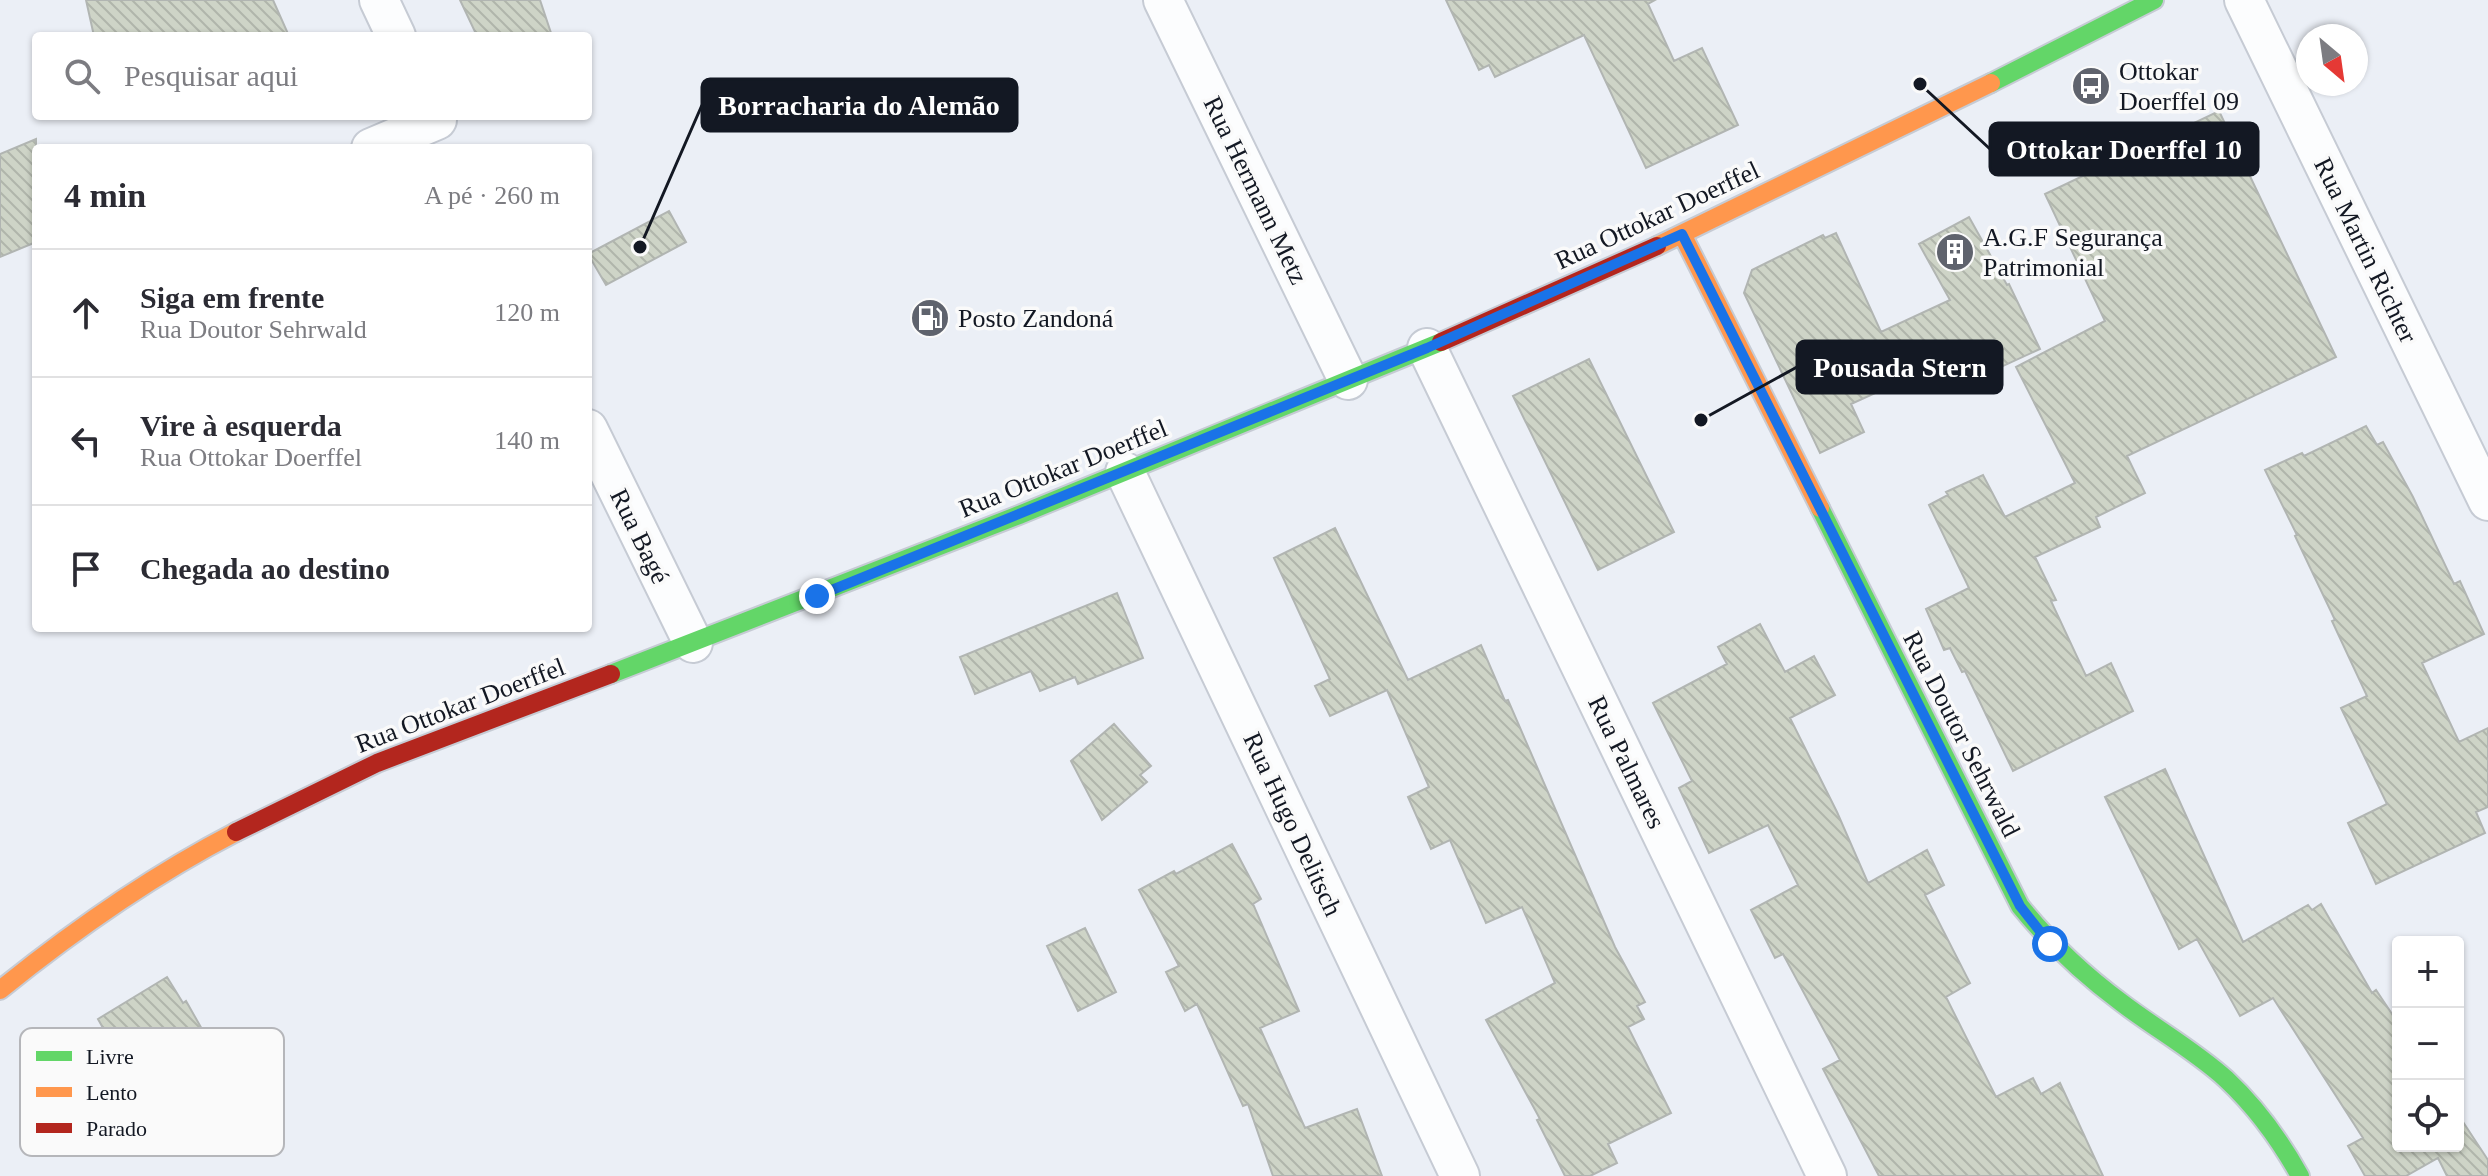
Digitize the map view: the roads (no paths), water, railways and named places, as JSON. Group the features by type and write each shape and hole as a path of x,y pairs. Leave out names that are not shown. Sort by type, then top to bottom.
{"main road":[{"name":"Rua Ottokar Doerffel","path":"0,990 84,923 155,877 227,835 383,761 693,643 1125,472 1427,348 1682,234 2154,0"},
{"name":"Rua Doutor Sehrwald","path":"1682,234 2020,906 2050,944 2076,967 2112,997 2196,1054 2235,1087 2263,1118 2300,1176"}],"street":[{"path":"379,0 394,32"},
{"name":"Rua Hermann Metz","path":"1163,0 1348,380"},
{"name":"Rua Martin Richter","path":"2244,0 2488,501"},
{"path":"385,144 441,128"},
{"name":"Rua Palmares","path":"1427,348 1827,1176"},
{"name":"Rua Bagé","path":"592,437 693,643"},
{"name":"Rua Hugo Delitsch","path":"1125,472 1460,1176"}],"place":[{"name":"Ottokar Doerffel 10","path":"1920,84"},
{"name":"Ottokar Doerffel 09","path":"2091,86"},
{"name":"Borracharia do Alemão","path":"640,247"},
{"name":"A.G.F Segurança Patrimonial","path":"1955,252"},
{"name":"Posto Zandoná","path":"930,318"},
{"name":"Pousada Stern","path":"1701,420"}]}
